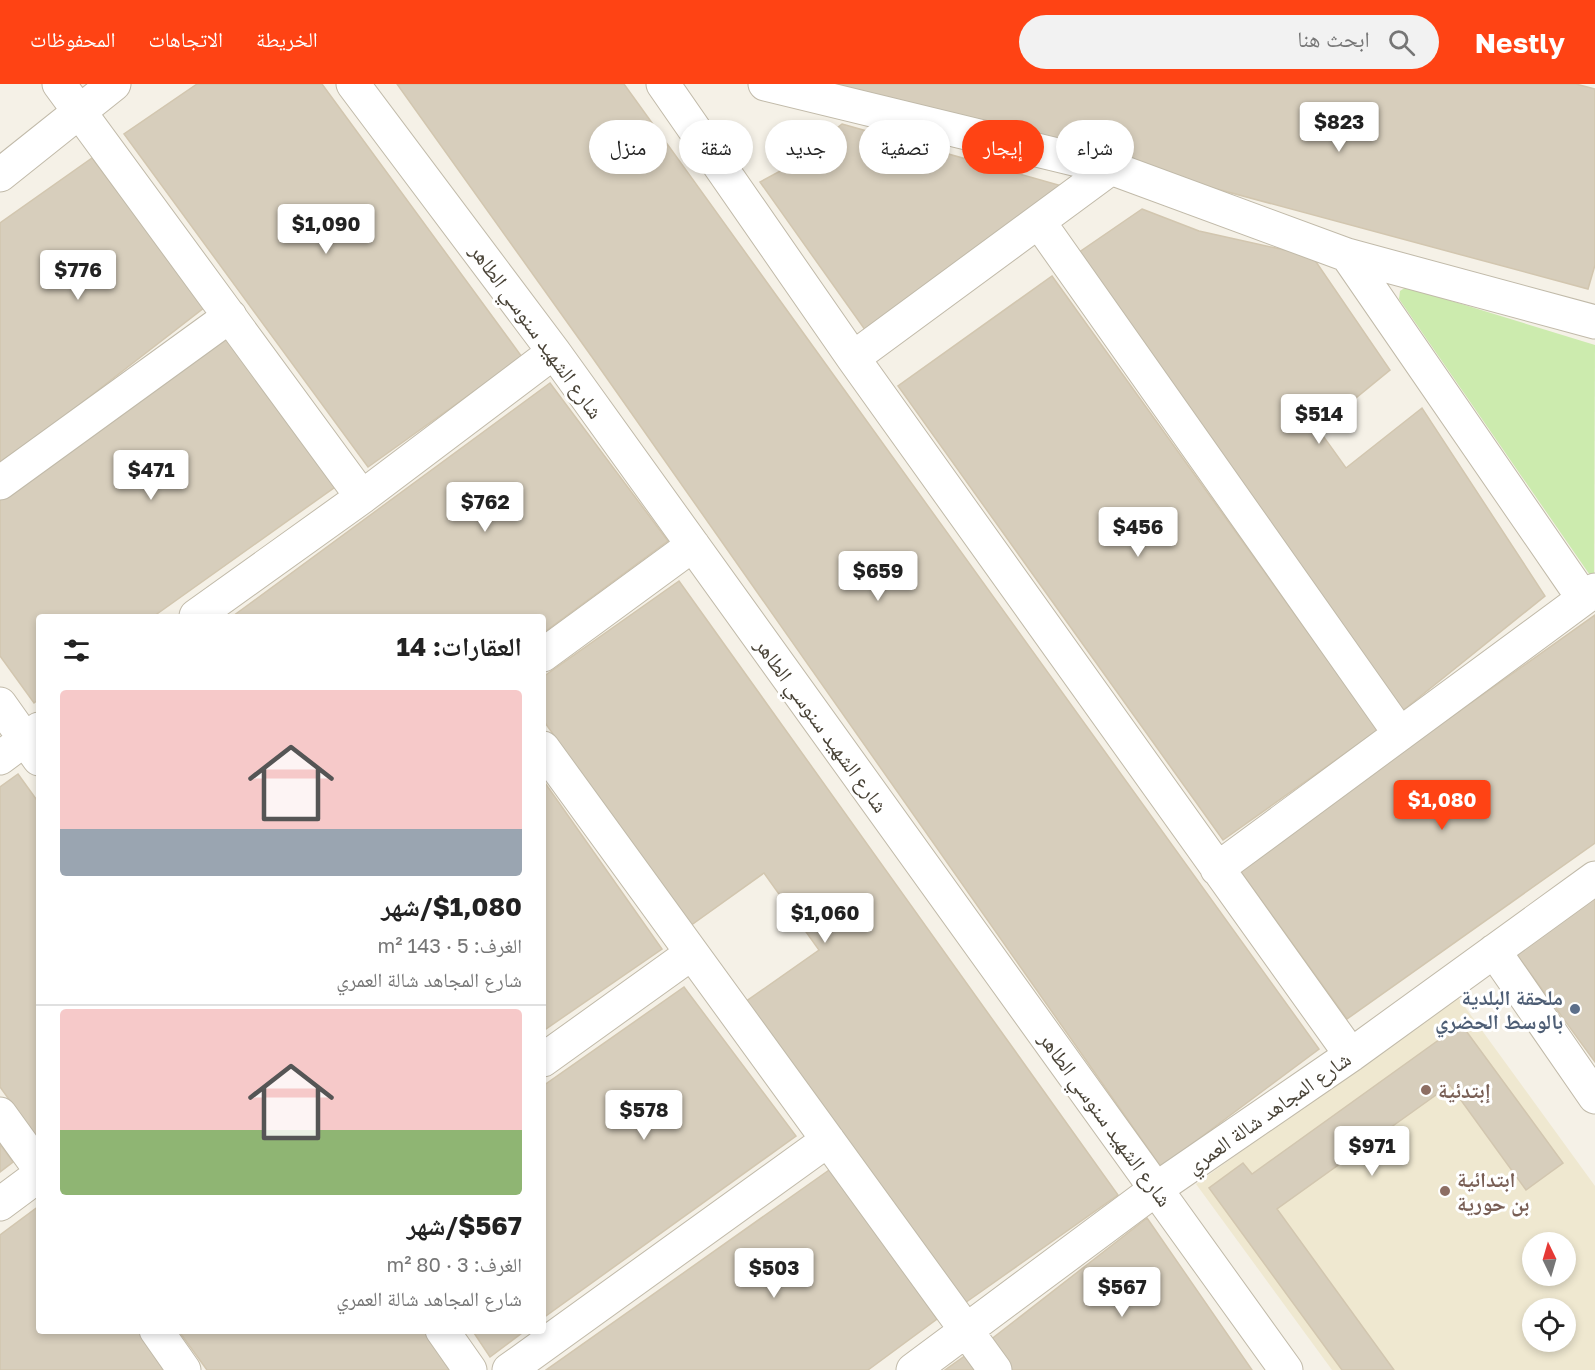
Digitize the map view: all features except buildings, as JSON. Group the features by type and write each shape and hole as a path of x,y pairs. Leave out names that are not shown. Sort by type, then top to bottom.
{"street":[{"path":"59,84 362,497"},
{"path":"0,175 114,84"},
{"name":"شارع الشهيد سنوسي الطاهر","path":"353,84 554,352 1286,1370"},
{"path":"663,84 853,358 1351,1055"},
{"path":"765,84 1056,155"},
{"path":"853,358 1103,174"},
{"path":"1127,174 1347,255 1595,322"},
{"path":"1040,222 1400,734"},
{"path":"1217,868 1589,594 1347,255"},
{"path":"0,483 230,316"},
{"path":"199,614 362,497 554,352"},
{"path":"546,653 693,545"},
{"path":"0,704 26,746"},
{"path":"546,752 995,1370"},
{"name":"شارع المجاهد شالة العمري","path":"913,1370 1156,1189 1351,1055 1595,878"},
{"path":"1494,951 1595,1096"},
{"path":"546,1058 692,953"},
{"path":"0,1114 36,1164"},
{"path":"509,1370 828,1140"},
{"path":"0,1204 36,1177"},
{"path":"159,1334 184,1370"},
{"path":"445,1334 470,1370"}],"shaded area":[{"name":"إبتدئية","path":"1457,996 1595,1186 1595,1370 1332,1370 1196,1184"}],"green space":[{"path":"1406,287 1595,345 1594,581 1399,299 1400,291"}],"place":[{"name":"ملحقة البلدية بالوسط الحضري","path":"1575,1009"},
{"name":"إبتدئية","path":"1426,1090"},
{"name":"ابتدائية بن حورية","path":"1445,1191"}]}
